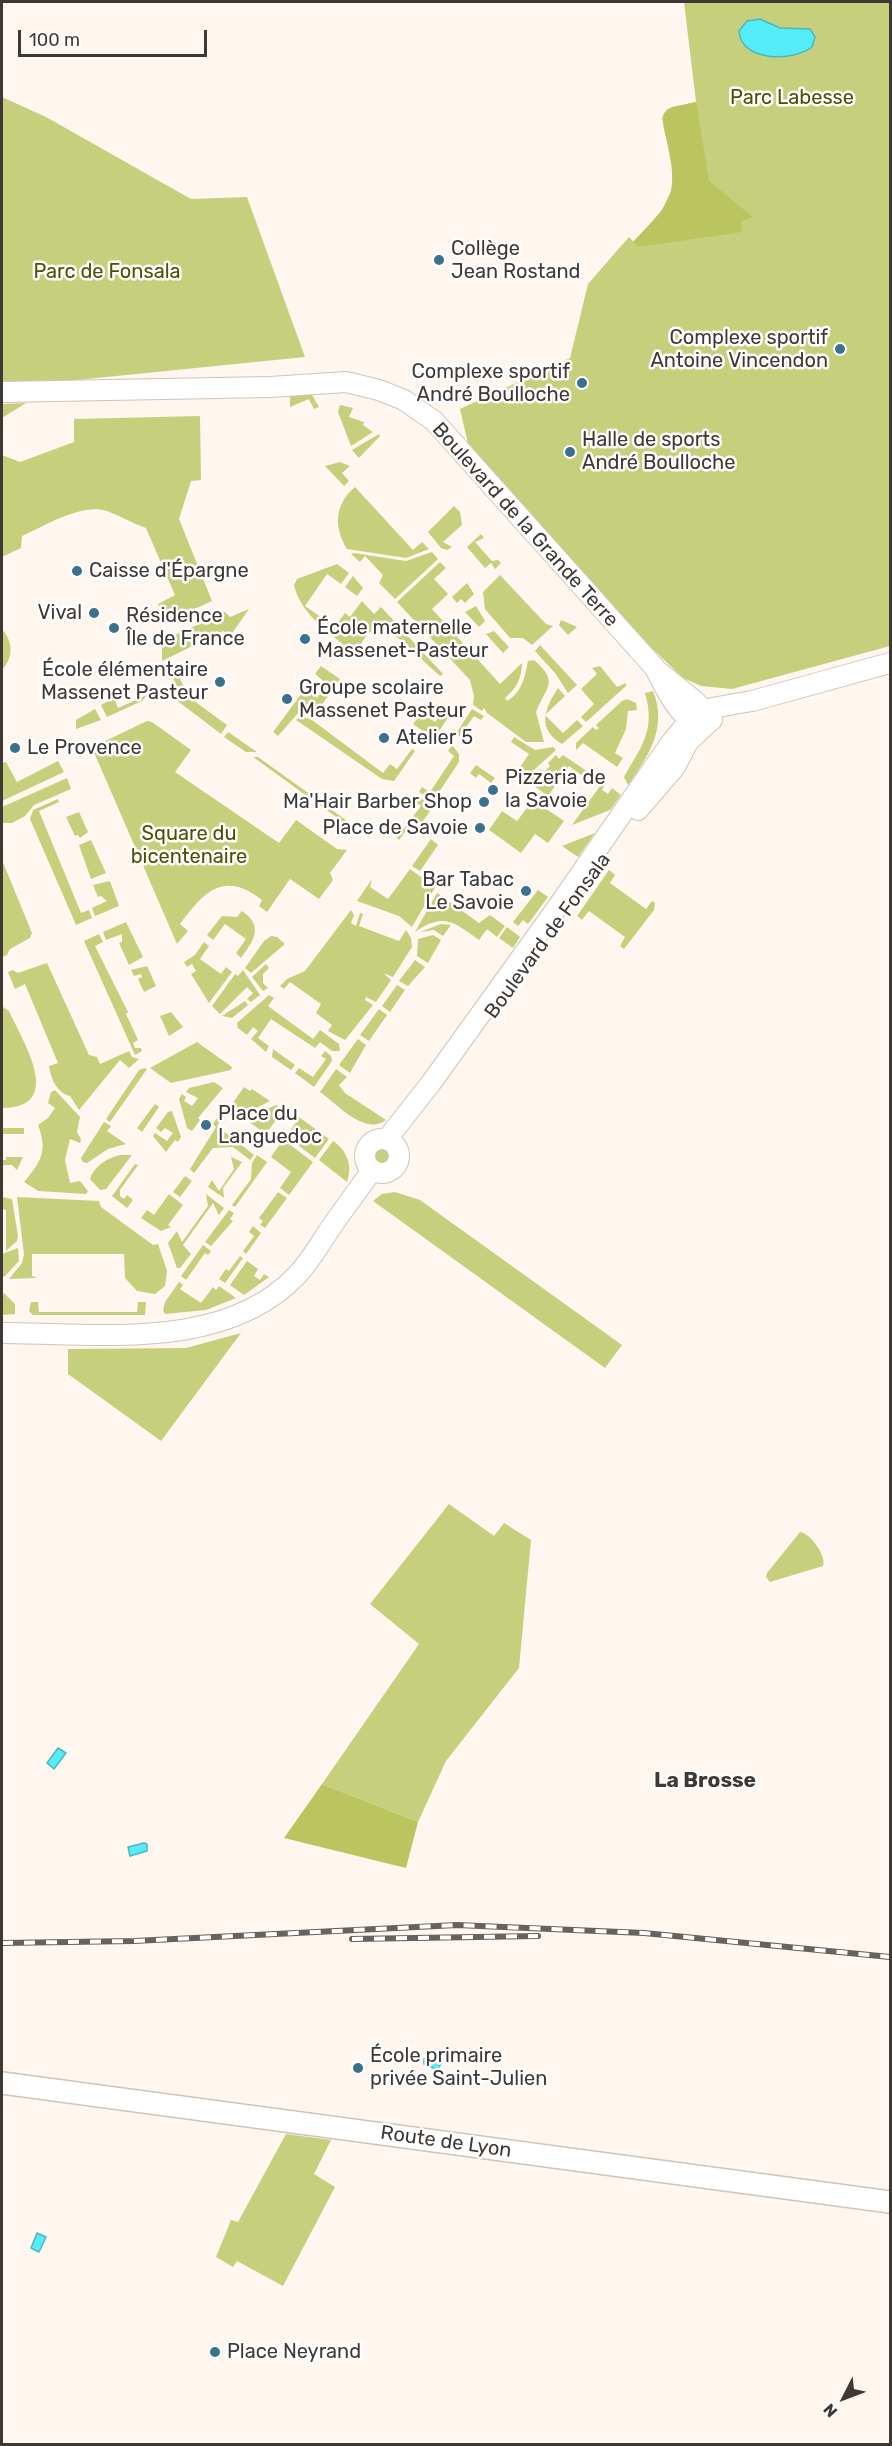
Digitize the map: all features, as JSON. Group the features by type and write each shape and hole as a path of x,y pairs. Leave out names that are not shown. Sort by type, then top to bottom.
{"main road":[{"name":"Route de Lyon","path":"2,2082 891,2202"}],"street":[{"name":"Boulevard de la Grande Terre","path":"2,392 270,387 346,382 392,394 414,405 434,421 655,668 672,701 701,720"},
{"path":"701,720 752,701 891,663"},
{"name":"Boulevard de Fonsala","path":"392,1142 528,967 642,804 667,778 701,720"},
{"path":"372,1142 392,1142 400,1158 394,1168 381,1173 372,1170 365,1158 366,1149 372,1142"},
{"path":"2,1333 157,1333 206,1326 236,1317 263,1303 298,1274 372,1170"}],"green space":[{"name":"Parc Labesse","path":"684,2 890,2 890,646 732,689 701,686 683,678 635,632 470,452 460,409 570,358 588,284 629,237 634,242 662,210 672,189 673,172 662,118 667,109 696,102"},
{"name":"Parc de Fonsala","path":"2,97 46,117 191,199 247,197 305,357 67,381 2,383"},
{"path":"696,102 709,181 753,217 741,222 742,232 639,247 633,242 663,209 671,189 671,163 663,125 664,113 672,107"},
{"path":"290,395 312,395 319,407 314,409 309,399 290,407"},
{"path":"26,403 2,418 2,404"},
{"path":"340,405 353,408 349,417 364,422 363,425 373,432 351,446 338,412"},
{"path":"200,416 201,480 191,481 179,519 212,601 168,621 158,604 175,595 146,528 107,511 86,510 52,522 22,536 21,548 2,557 2,455 20,462 74,442 74,419"},
{"path":"379,434 380,436 359,458 352,450"},
{"path":"340,462 350,466 342,473 349,481 344,486 325,466"},
{"path":"355,487 413,550 422,542 429,549 406,558 347,549 340,532 338,516 343,501"},
{"path":"454,506 460,512 462,525 443,542 452,547 447,550 441,548 428,532"},
{"path":"481,534 484,538 475,542 492,561 498,560 501,563 495,569 491,563 485,568 467,547"},
{"path":"432,552 438,559 395,599 379,583 383,575 365,556 360,562 351,554 406,561"},
{"path":"440,562 446,568 434,579 448,594 432,609 500,684 522,663 520,678 505,698 507,701 519,689 528,661 534,660 547,674 549,680 547,690 536,712 544,742 526,742 487,713 484,708 482,711 473,705 474,696 470,680 397,602"},
{"path":"337,564 349,573 341,584 327,574 305,606 335,627 345,613 350,617 362,601 374,614 381,607 443,674 440,676 385,626 368,633 355,653 318,624 297,596 294,585 297,579"},
{"path":"500,575 546,624 553,626 532,645 523,638 510,638 485,609 483,592"},
{"path":"353,576 363,588 357,596 345,587"},
{"path":"467,583 474,594 465,603 461,599 457,603 452,597"},
{"path":"476,606 485,621 479,627 465,612"},
{"path":"249,609 230,636 223,631 162,661 162,647 171,637 225,612 230,617"},
{"path":"561,620 577,627 568,635 559,625"},
{"path":"2,629 11,649 9,660 2,670"},
{"path":"494,631 509,647 503,653 486,634"},
{"path":"540,645 577,685 568,693 555,673 535,651"},
{"path":"173,666 190,698 227,725 221,734 175,699 181,695 170,672 163,673"},
{"path":"321,666 340,679 314,716 299,712 278,736 273,732 305,689 317,698 327,684 315,674"},
{"path":"600,666 617,687 626,683 626,686 586,722 581,717 594,704 581,689 597,674 592,668"},
{"path":"558,688 565,696 546,714 549,703"},
{"path":"653,691 658,717 654,741 628,785 624,777 641,747 648,728 648,706 645,693"},
{"path":"147,695 142,701 107,717 101,705 114,698 118,708"},
{"path":"627,699 636,703 637,710 628,711 626,729 615,753 623,758 617,767 583,743 576,750 576,743 593,727 596,730 599,728 596,725"},
{"path":"445,708 451,713 434,739 413,724 422,713 435,722"},
{"path":"95,709 101,720 76,729 76,720"},
{"path":"472,709 484,716 481,720 474,716 459,737 457,732"},
{"path":"301,716 312,720 383,773 390,764 397,769 412,749 415,751 394,781 382,779 296,720"},
{"path":"546,716 563,733 577,720 583,726 562,744 549,732"},
{"name":"Square du bicentenaire","path":"147,721 152,722 191,750 175,772 279,843 296,820 337,849 347,850 330,873 333,880 319,899 290,879 267,912 259,906 262,900 248,891 225,886 215,889 197,903 180,924 188,931 177,944 93,750 97,745"},
{"path":"228,732 257,752 246,752 224,737"},
{"path":"514,737 535,750 553,747 556,750 524,779 516,773 529,754 511,742"},
{"path":"452,745 459,754 459,762 433,801 419,792 422,787 430,792 454,756 448,751"},
{"path":"556,755 559,759 563,755 600,780 596,786 569,766 548,796 527,781 540,769 544,772 550,766 548,763"},
{"path":"253,757 258,757 311,795 311,799"},
{"path":"58,761 64,772 2,801 2,763 6,762 17,782"},
{"path":"476,765 495,778 491,783 479,774 476,778 470,773"},
{"path":"67,778 71,789 34,805 25,816 12,823 2,823 2,807"},
{"path":"603,782 605,784 602,790 608,794 612,788 621,795 610,810 572,825"},
{"path":"416,795 428,803 430,811 417,829 410,825 399,840 397,838 421,806 413,800"},
{"path":"58,799 59,802 39,811 81,913 89,910 92,918 76,925 30,819 33,810"},
{"path":"533,800 564,821 548,843 535,834 521,853 489,830 502,811 517,821"},
{"path":"319,801 356,827 354,830 317,803"},
{"path":"79,812 88,832 80,838 78,835 75,836 66,817"},
{"path":"595,833 578,857 562,846"},
{"path":"431,839 438,845 420,871 412,866"},
{"path":"91,840 106,873 91,879 79,845"},
{"path":"2,860 32,933 30,938 10,949 7,955 2,957"},
{"path":"410,869 421,877 427,870 440,879 412,927 399,916 357,901 372,879 370,887 388,899"},
{"path":"609,870 615,875 610,883 646,909 652,901 655,903 654,910 624,949 620,946 625,937 589,911 582,920 577,916"},
{"path":"110,881 119,906 95,916 92,908 107,901 101,896 98,897 93,885"},
{"path":"538,890 548,897 528,924 523,920 518,926 513,922"},
{"path":"437,893 479,923 490,915 505,926 497,937 487,929 479,940 455,924 441,921 434,922 415,932"},
{"path":"351,910 354,915 351,923 356,926 360,913 363,914 359,926 399,941 406,930 411,938 412,947 393,977 383,973 391,980 376,1002 366,997 365,1000 373,1005 345,1040 328,1031 332,1025 316,1013 321,1004 290,982 284,989 280,986 287,979 305,971"},
{"path":"242,911 253,922 255,933 241,958 236,953 246,939 225,924 213,940 207,935 222,916 237,917"},
{"path":"126,922 143,957 129,965 119,943 122,942 122,934 106,940 103,932"},
{"path":"441,924 451,925 443,936 434,930 420,932"},
{"path":"507,927 520,937 513,948 499,938"},
{"path":"99,934 103,942 95,946 128,1012 126,1014 138,1040 133,1043 135,1048 141,1048 142,1051 135,1055 84,941"},
{"path":"433,935 441,940 428,963 417,956 418,939"},
{"path":"271,936 277,937 285,944 251,973 245,968 264,941"},
{"path":"204,942 209,946 200,959 221,974 226,967 232,972 209,1003 191,974 196,971 192,964 187,967 184,962 195,955"},
{"path":"415,960 425,967 408,986 399,981"},
{"path":"47,963 89,1055 97,1057 100,1064 129,1051 132,1057 139,1059 129,1068 120,1060 79,1110 70,1096 58,1089 51,1076 49,1066 58,1063 25,984 15,989 8,972 13,970 18,973"},
{"path":"266,964 269,968 263,974 263,983 268,988 263,991 252,977"},
{"path":"147,966 156,986 144,992 138,979 142,977 141,974 134,976 131,970"},
{"path":"243,970 260,995 251,1002 247,999 253,993 247,987 220,1014 212,1006 235,974 238,976"},
{"path":"397,985 405,990 390,1012 382,1006"},
{"path":"269,995 274,998 268,1006 313,1039 320,1030 339,1044 340,1051 332,1051 320,1042 315,1048 271,1019 258,1038 269,1046 266,1052 251,1039 258,1031 253,1027 247,1035 238,1028 237,1023"},
{"path":"245,1001 248,1005 232,1018 222,1016"},
{"path":"3,1007 9,1011 30,1055 36,1085 32,1097 21,1105 2,1108"},
{"path":"379,1009 387,1015 369,1041 360,1035"},
{"path":"171,1012 183,1027 169,1036 160,1016"},
{"path":"358,1039 366,1045 350,1073 339,1065"},
{"path":"197,1042 232,1067 231,1070 171,1083 150,1068"},
{"path":"273,1049 295,1065 291,1070 272,1057"},
{"path":"325,1051 331,1056 332,1061 314,1087 295,1073 299,1068 313,1077 326,1059 321,1056"},
{"path":"147,1069 110,1122 106,1119 139,1070"},
{"path":"336,1069 347,1077 339,1085 345,1093 386,1120 378,1124 360,1121 320,1092"},
{"path":"214,1082 223,1088 198,1118 200,1120 192,1131 187,1128 179,1099 182,1094 186,1097 184,1101 192,1106 198,1098 186,1092 189,1088"},
{"path":"244,1087 250,1091 252,1089 270,1101 241,1116 230,1108 217,1126 254,1155 250,1160 233,1147 213,1148 194,1173 190,1169 216,1127 213,1124 226,1105 230,1107"},
{"path":"55,1090 80,1117 77,1132 81,1139 80,1143 70,1139 65,1160 70,1183 80,1181 88,1191 86,1194 38,1191 24,1182 39,1162 42,1142 38,1125 48,1118 55,1108 48,1103 51,1092"},
{"path":"155,1104 159,1107 142,1132 137,1128"},
{"path":"276,1105 283,1110 266,1134 245,1119"},
{"path":"288,1109 329,1139 315,1158 286,1136 297,1121 286,1113"},
{"path":"172,1111 181,1137 178,1142 175,1140 166,1152 153,1136 155,1133 167,1141 173,1133 165,1128 161,1132 156,1128 168,1112"},
{"path":"104,1122 111,1126 107,1131 126,1144 108,1149 87,1163 83,1162 81,1158"},
{"path":"2,1128 24,1128 24,1134 2,1134"},
{"path":"273,1132 313,1162 289,1195 280,1188 291,1172 271,1157 280,1144 270,1136"},
{"path":"333,1141 348,1159 347,1182 319,1160"},
{"path":"381,1148 387,1150 389,1156 387,1162 381,1164 375,1162 373,1156 375,1150"},
{"path":"120,1155 132,1155 106,1189 100,1190 90,1179 92,1174 102,1163"},
{"path":"257,1155 267,1162 235,1207 232,1205 251,1179 252,1163"},
{"path":"6,1157 23,1157 17,1170 12,1165 2,1165 2,1160 6,1160"},
{"path":"231,1157 242,1162 223,1188 224,1198 208,1187 212,1180 219,1191 234,1169"},
{"path":"135,1164 138,1165 120,1190 120,1196 124,1199 127,1195 133,1200 127,1208 112,1196"},
{"path":"185,1176 192,1181 180,1197 173,1192"},
{"path":"278,1192 287,1198 265,1228 260,1225 263,1221 259,1218"},
{"path":"395,1192 420,1200 622,1345 605,1368 373,1201 382,1194"},
{"path":"169,1194 183,1205 168,1225 171,1227 161,1231 141,1218 147,1210 154,1215"},
{"path":"206,1194 224,1208 219,1215 213,1203 183,1245 191,1254 180,1268 177,1268 168,1243 177,1231 182,1242 208,1206"},
{"path":"2,1197 12,1199 18,1236 17,1241 6,1251 6,1210 2,1209"},
{"path":"17,1197 99,1201 101,1207 153,1245 158,1244 167,1271 165,1286 155,1294 137,1291 125,1278 124,1254 32,1254 32,1276 37,1278 9,1279 22,1263 24,1255"},
{"path":"229,1210 234,1213 230,1219 233,1221 211,1246 205,1242"},
{"path":"253,1226 261,1233 246,1254 243,1251 254,1236 249,1232"},
{"path":"203,1245 211,1251 208,1255 205,1253 186,1280 181,1276"},
{"path":"18,1248 19,1261 4,1277 2,1275 2,1254"},
{"path":"240,1256 243,1258 225,1283 219,1279 226,1269 229,1271"},
{"path":"247,1261 258,1269 254,1276 260,1280 264,1274 269,1277 244,1295 230,1285"},
{"path":"179,1282 183,1285 180,1289 201,1303 213,1287 216,1290 219,1286 236,1298 206,1310 165,1314 163,1310 165,1302"},
{"path":"4,1293 15,1304 15,1314 2,1315"},
{"path":"31,1302 38,1302 39,1312 137,1312 138,1302 146,1302 145,1315 33,1315 29,1311"},
{"path":"241,1333 161,1441 68,1374 68,1349 186,1348"},
{"path":"449,1504 494,1536 504,1523 531,1540 519,1668 446,1761 418,1822 322,1784 419,1644 370,1604"},
{"path":"800,1532 808,1536 817,1546 824,1562 823,1566 770,1582 766,1577 767,1573"},
{"path":"322,1784 418,1822 406,1868 284,1838"},
{"path":"286,2134 331,2140 314,2174 335,2187 283,2286 237,2261 233,2267 216,2257 231,2220 238,2222"}],"water":[{"path":"760,19 780,28 810,29 815,37 812,47 803,52 781,57 758,54 748,49 739,31 747,21"},
{"path":"58,1748 66,1753 54,1769 47,1763"},
{"path":"147,1844 147,1851 130,1856 128,1847"},
{"path":"428,2058 441,2063 438,2070 424,2064 424,2059"},
{"path":"37,2233 46,2237 39,2252 31,2248"}],"railway":[{"path":"2,1943 134,1941 457,1925 644,1933 890,1957"},
{"path":"352,1939 538,1936"}],"place":[{"name":"Collège Jean Rostand","path":"439,260"},
{"name":"Complexe sportif Antoine Vincendon","path":"840,349"},
{"name":"Complexe sportif André Boulloche","path":"582,383"},
{"name":"Halle de sports André Boulloche","path":"570,452"},
{"name":"Caisse d'Épargne","path":"77,571"},
{"name":"Vival","path":"94,613"},
{"name":"Résidence Île de France","path":"114,628"},
{"name":"École maternelle Massenet-Pasteur","path":"305,639"},
{"name":"École élémentaire Massenet Pasteur","path":"220,682"},
{"name":"Groupe scolaire Massenet Pasteur","path":"287,699"},
{"name":"Atelier 5","path":"384,738"},
{"name":"Le Provence","path":"15,748"},
{"name":"Pizzeria de la Savoie","path":"493,790"},
{"name":"Ma'Hair Barber Shop","path":"484,802"},
{"name":"Place de Savoie","path":"480,828"},
{"name":"Bar Tabac Le Savoie","path":"526,891"},
{"name":"Place du Languedoc","path":"206,1125"},
{"name":"École primaire privée Saint-Julien","path":"358,2068"},
{"name":"Place Neyrand","path":"215,2352"}],"district":[{"name":"La Brosse","path":"705,1781"}]}
